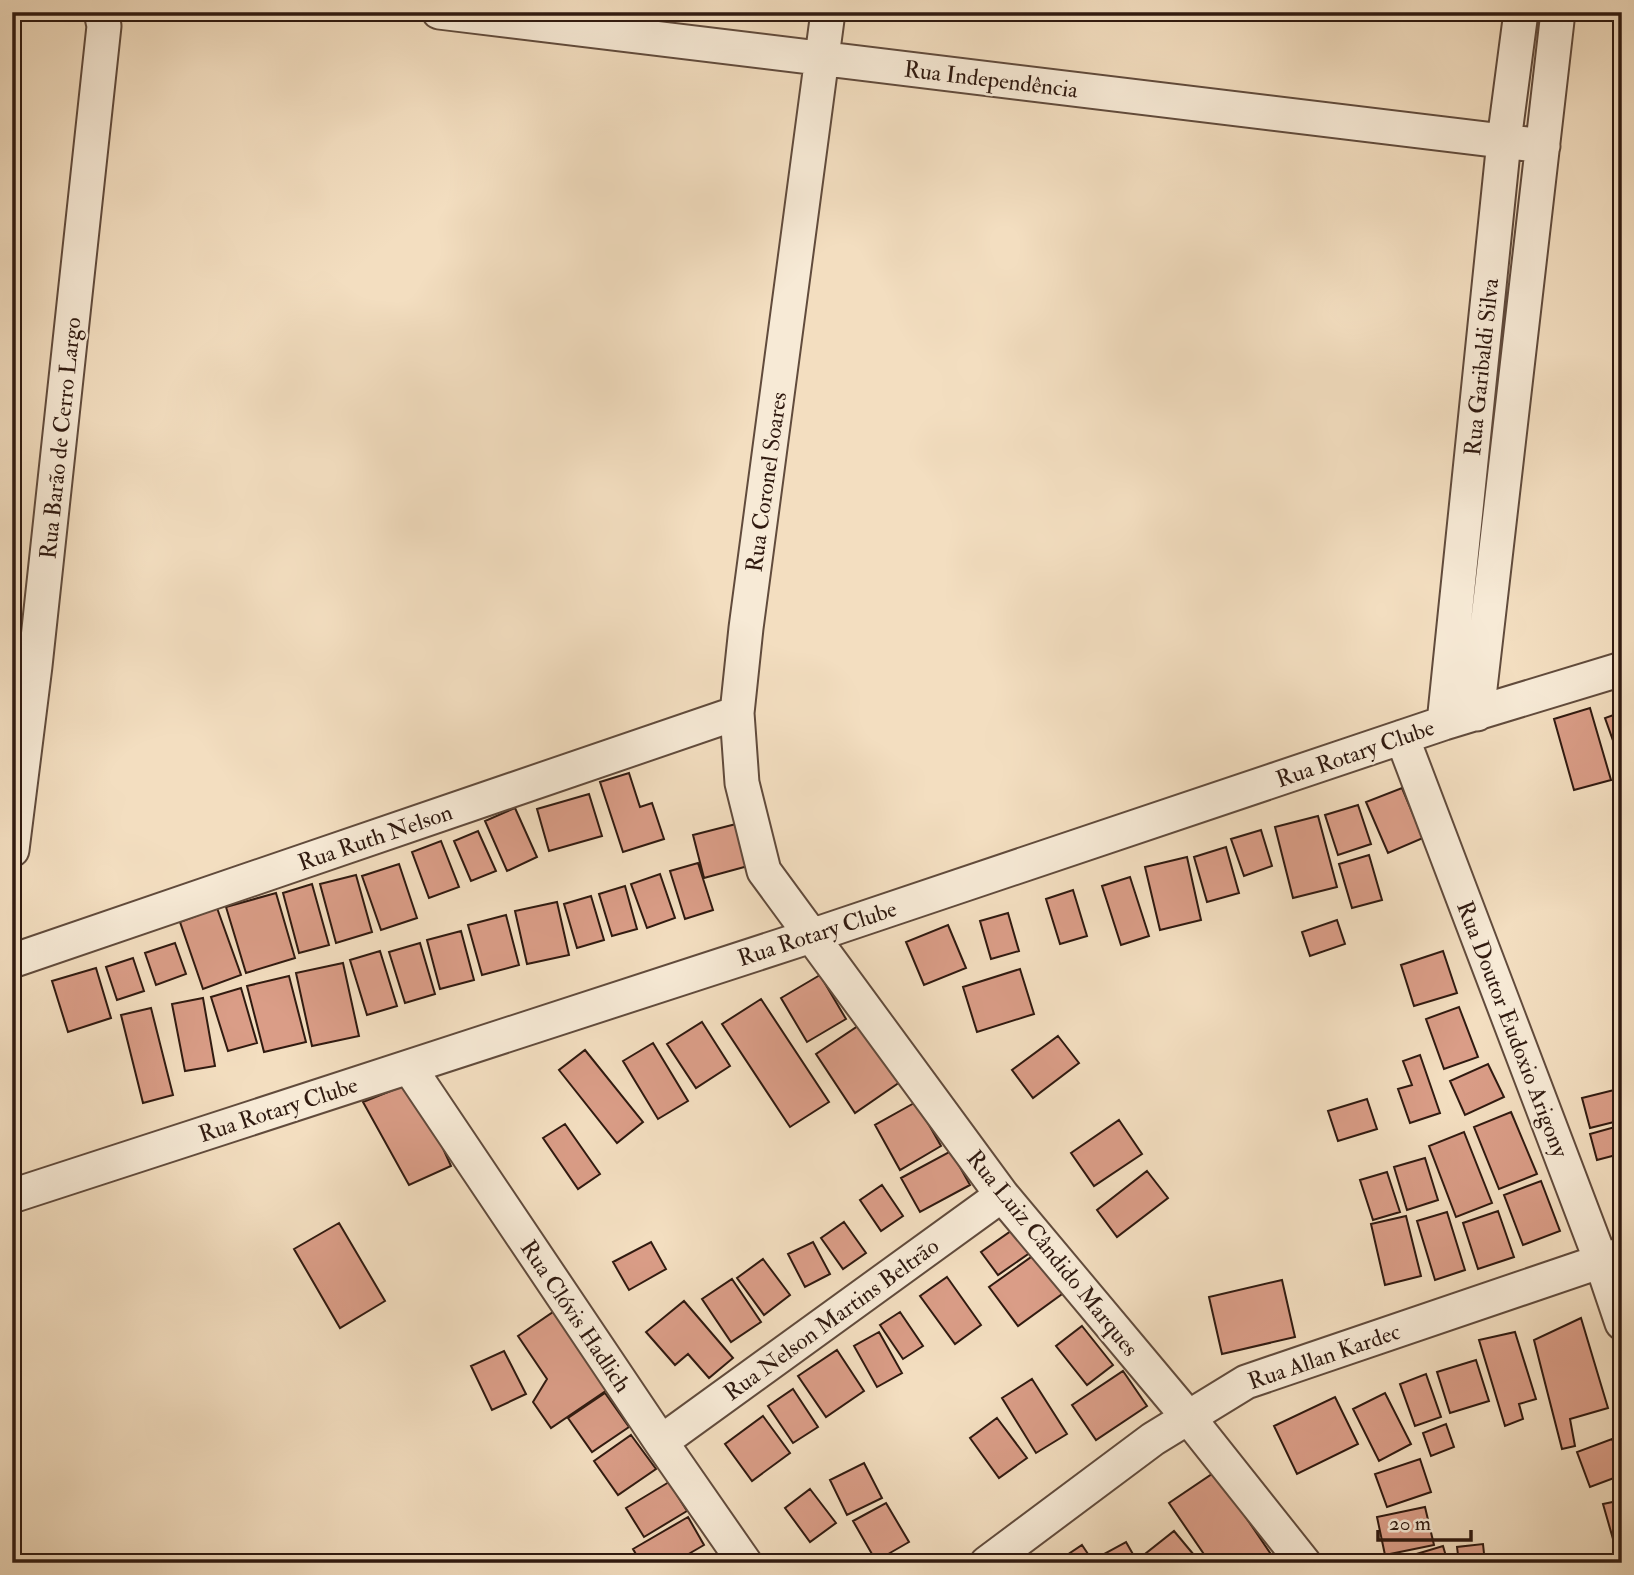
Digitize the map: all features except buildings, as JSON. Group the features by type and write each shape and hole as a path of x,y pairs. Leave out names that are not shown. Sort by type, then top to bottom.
{"street":[{"name":"Rua Independência","path":"439,12 1543,146"},
{"name":"Rua Coronel Soares","path":"811,936 764,871 742,783 737,713 828,12"},
{"name":"Rua Garibaldi Silva","path":"1444,723 1504,141 1521,12"},
{"name":"Rua Garibaldi Silva","path":"1477,714 1558,12"},
{"name":"Rua Barão de Cerro Largo","path":"12,850 24,664 107,17"},
{"path":"1482,355 1518,359"},
{"path":"1465,521 1499,525"},
{"name":"Rua Rotary Clube","path":"12,1196 811,936 1444,723 1622,670"},
{"name":"Rua Ruth Nelson","path":"12,961 737,713"},
{"name":"Rua Doutor Eudoxio Arigony","path":"1402,737 1611,1257 1622,1323"},
{"name":"Rua Luiz Cândido Marques","path":"811,936 1002,1195 1188,1417 1304,1563"},
{"name":"Rua Clóvis Hadlich","path":"409,1067 745,1563"},
{"name":"Rua Nelson Martins Beltrão","path":"661,1442 1002,1195"},
{"name":"Rua Allan Kardec","path":"987,1563 1153,1439 1245,1382 1611,1257"}]}
